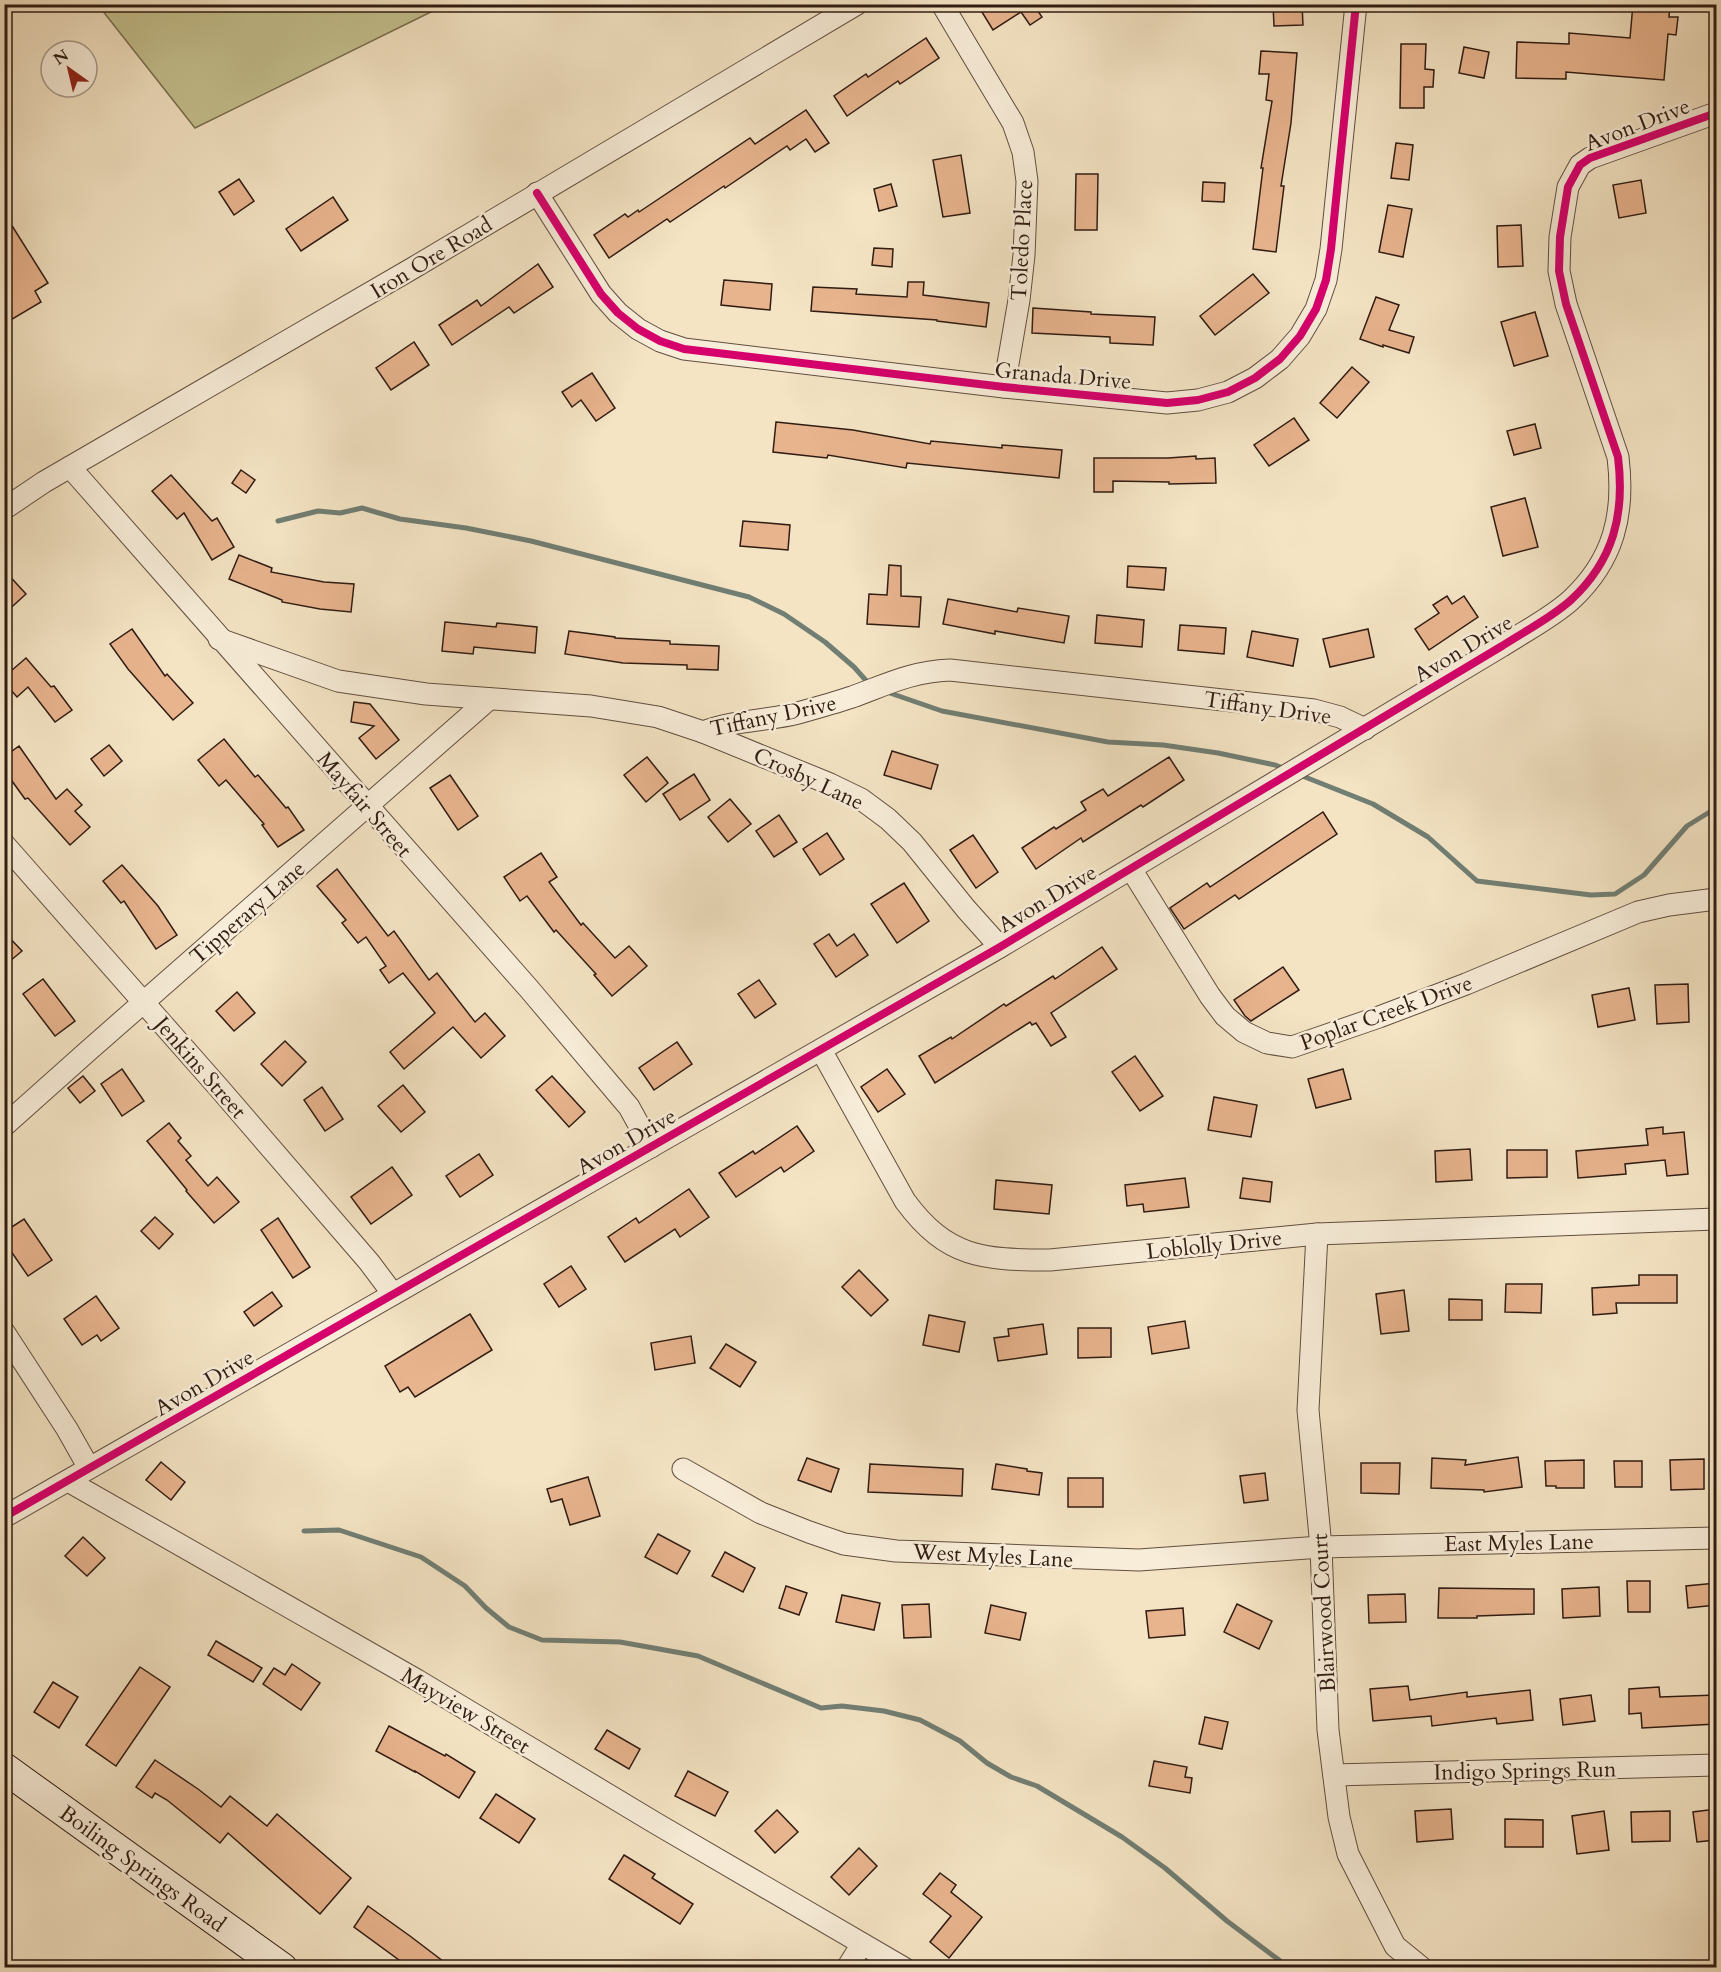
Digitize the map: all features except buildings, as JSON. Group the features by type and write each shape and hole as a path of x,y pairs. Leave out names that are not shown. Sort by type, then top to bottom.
{"main road":[{"name":"Boiling Springs Road","path":"4,1768 282,1968"}],"street":[{"name":"Iron Ore Road","path":"4,509 70,467 857,4"},
{"name":"Toledo Place","path":"942,4 1013,123 1023,152 1027,181 1024,244 1019,300 1004,387"},
{"name":"Granada Drive","path":"537,193 601,294 618,313 634,326 660,341 684,349 1004,387 1167,403 1198,400 1228,392 1256,378 1280,359 1300,336 1316,309 1326,280 1356,4"},
{"name":"Avon Drive","path":"4,1517 1000,947 1502,646 1570,601 1588,582 1603,560 1619,510 1621,483 1618,457 1561,288 1558,254 1568,187 1580,165 1590,158 1716,113"},
{"name":"Mayfair Street","path":"70,467 530,990 629,1107 651,1147"},
{"name":"Tiffany Drive","path":"219,639 338,681 426,693 591,706 658,717 703,732 718,726 762,720 822,706 851,698 907,676 928,671 950,670 1314,710 1340,717 1365,729"},
{"name":"Tipperary Lane","path":"4,1126 489,699"},
{"name":"Crosby Lane","path":"703,732 831,784 861,799 888,819 912,842 1000,947"},
{"name":"Jenkins Street","path":"4,844 369,1262 393,1294"},
{"name":"Poplar Creek Drive","path":"1131,869 1210,996 1225,1016 1244,1032 1267,1043 1292,1047 1466,984 1638,912 1669,905 1716,899"},
{"name":"Loblolly Drive","path":"820,1050 905,1201 919,1220 937,1236 957,1248 979,1256 1014,1260 1050,1260 1317,1234 1716,1220"},
{"name":"Blairwood Court","path":"1317,1234 1308,1410 1321,1547 1328,1730 1339,1817 1348,1854 1395,1946 1422,1968"},
{"path":"4,1332 67,1429 89,1468"},
{"name":"West Myles Lane","path":"683,1469 761,1513 809,1532 844,1544 896,1551 1140,1560 1321,1547"},
{"name":"Mayview Street","path":"68,1480 417,1680 904,1968"},
{"name":"East Myles Lane","path":"1321,1547 1716,1538"},
{"name":"Indigo Springs Run","path":"1334,1775 1716,1765"},
{"path":"847,1968 862,1944"}],"shaded area":[{"path":"98,5 445,5 195,128"}],"waterway":[{"path":"278,521 318,511 340,513 362,508 400,519 466,528 531,541 749,597 784,614 825,642 854,667 870,685"},
{"path":"887,692 942,711 1108,742 1163,745 1218,753 1286,769"},
{"path":"1300,775 1373,804 1428,837 1477,881 1591,895 1615,894 1644,875 1687,826 1716,808"},
{"path":"304,1531 339,1530 421,1557 465,1586 509,1627 542,1640 620,1642 698,1656 821,1708 842,1706 884,1711 920,1720 960,1741 987,1763 1011,1777 1037,1786 1122,1837 1165,1868 1286,1968"}],"cycle path":[{"path":"537,193 601,294 618,313 638,329 660,341 684,349 1004,387 1167,403 1198,400 1228,392 1255,378 1280,359 1300,336 1316,309 1326,280 1331,249 1356,4"},
{"path":"4,1517 1000,947 1502,646 1563,607 1586,585 1607,552 1618,517 1620,498 1618,457 1566,304 1559,271 1560,237 1568,187 1580,165 1590,158 1716,113"}]}
